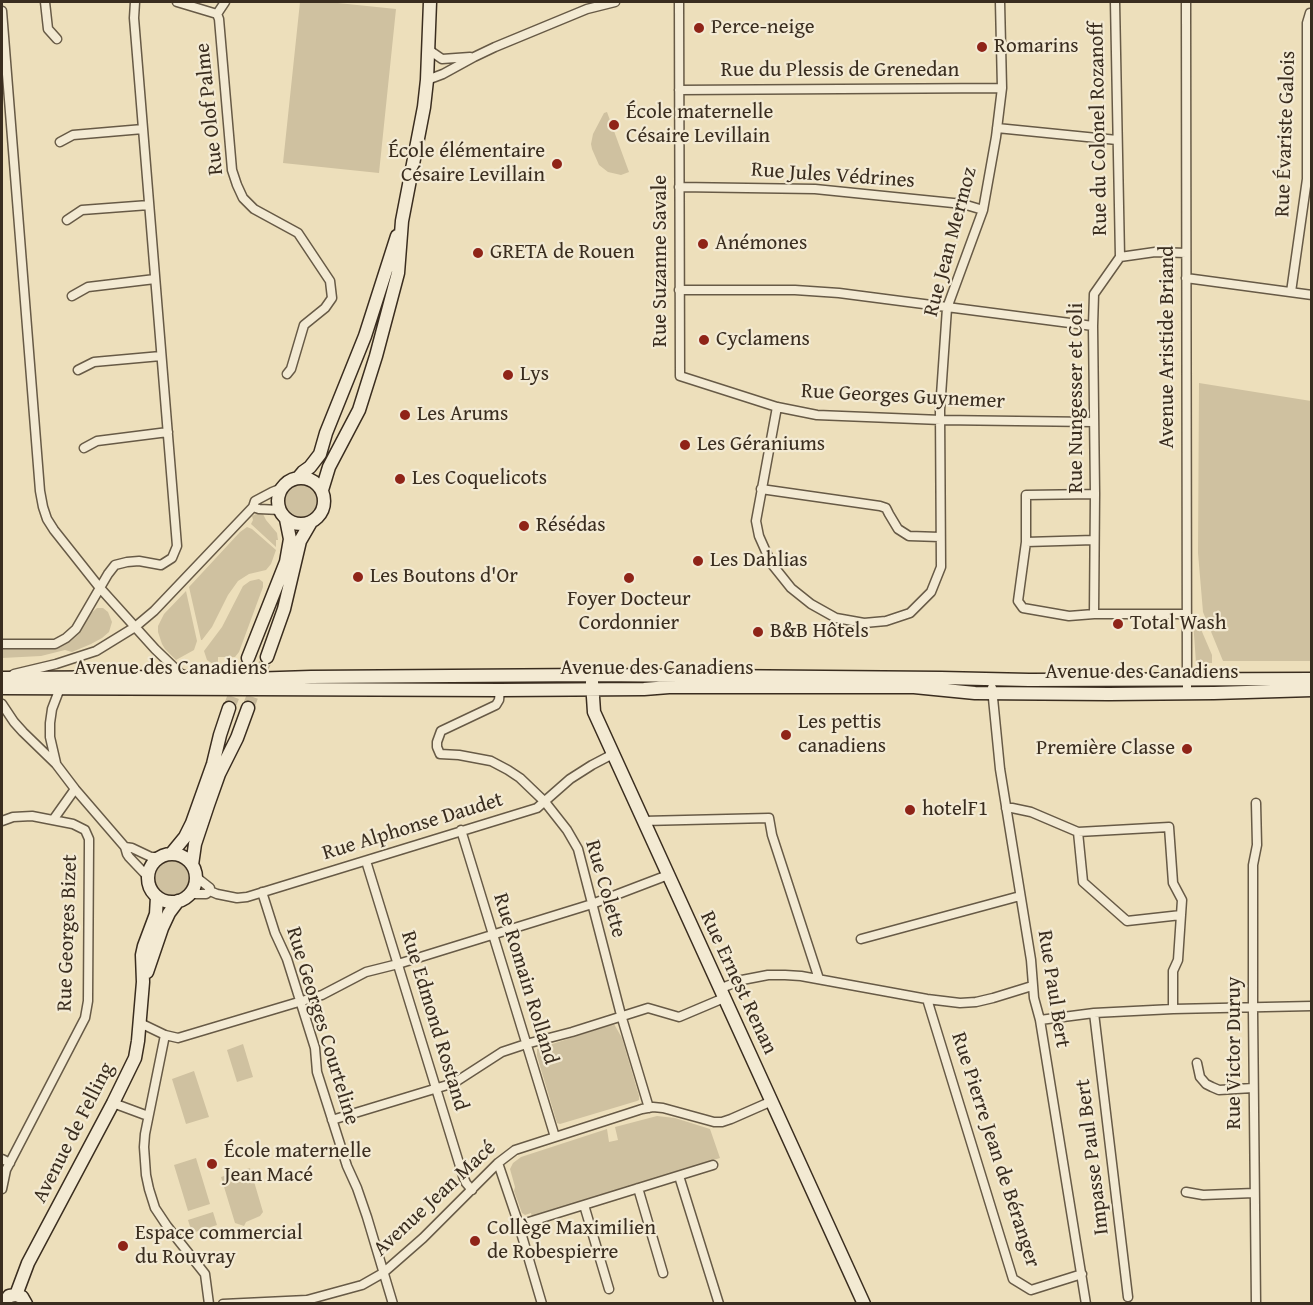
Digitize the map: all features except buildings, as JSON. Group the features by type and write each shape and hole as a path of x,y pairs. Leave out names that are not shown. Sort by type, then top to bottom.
{"street":[{"path":"45,2 48,29 57,39"},
{"path":"2,644 56,644 66,639 76,629 115,565 139,561 161,565 172,558 177,546 134,18 135,2"},
{"path":"177,2 217,14"},
{"name":"Rue Olof Palme","path":"225,2 217,14 232,170 237,185 243,198 254,209 298,233 330,281 332,298 325,308 304,325 291,369 287,374"},
{"path":"267,657 285,609 300,541 311,522 319,516 323,509 322,490 329,467 359,410 398,273 402,221 424,107 430,2"},
{"path":"427,80 474,57 587,9 615,2"},
{"name":"Rue Suzanne Savale","path":"679,2 680,376"},
{"name":"Rue Jean Mermoz","path":"777,407 756,520 759,536 771,563 791,588 811,604 836,618 864,623 886,621 910,614 931,592 941,567 940,420 947,308 983,210 997,128 1002,88 999,2"},
{"name":"Rue du Colonel Rozanoff","path":"1115,2 1120,257"},
{"name":"Avenue Aristide Briand","path":"1186,2 1187,693"},
{"path":"2,11 43,507 51,525 100,588 155,650 184,677"},
{"name":"Rue Évariste Galois","path":"1291,292 1307,209 1307,23 1311,13"},
{"path":"429,50 442,59 474,57"},
{"name":"Rue du Plessis de Grenedan","path":"679,90 1002,88"},
{"path":"997,128 1118,140"},
{"path":"60,142 74,135 143,129"},
{"name":"Rue Jules Védrines","path":"679,188 815,189 963,204 983,210"},
{"path":"67,220 82,210 149,205"},
{"path":"298,478 320,454 326,433 365,336 402,221"},
{"path":"1120,257 1155,252 1186,253"},
{"name":"Rue Nungesser et Coli","path":"1094,614 1093,326 1095,294 1120,257"},
{"path":"72,296 88,288 155,279"},
{"path":"1186,279 1311,295"},
{"path":"679,290 795,290 839,293 1093,326"},
{"path":"78,370 94,362 162,356"},
{"name":"Rue Georges Guynemer","path":"680,376 777,407 817,415 940,420 1093,422"},
{"path":"84,448 97,441 168,432"},
{"path":"248,658 288,556 290,539 278,496 287,482 298,478 312,480 322,490"},
{"path":"2,677 56,664 96,651 135,627 154,611 254,507 255,501 282,488"},
{"path":"762,489 880,506 886,508 898,529 909,536 940,537"},
{"path":"1095,494 1026,495 1026,542 1018,601 1023,608 1069,616 1186,614"},
{"path":"254,507 283,514 293,523 311,522"},
{"path":"1026,542 1094,540"},
{"name":"Avenue des Canadiens","path":"2,677 249,679 592,675 1311,679"},
{"name":"Rue Ernest Renan","path":"592,675 594,712 864,1304"},
{"name":"Rue Paul Bert","path":"992,679 1006,808 1031,960 1032,986 1040,1020 1086,1304"},
{"name":"Avenue des Canadiens","path":"2,688 500,690 914,687 975,693 1187,693 1311,690"},
{"path":"56,764 50,737 50,723 52,709 60,688"},
{"name":"Rue Colette","path":"500,690 496,705 441,731 437,747 440,754 491,761 520,778 545,801 567,830 578,849 621,1015 649,1108"},
{"path":"2,704 22,732 56,764 148,877"},
{"path":"229,708 213,764 192,823 185,837 151,866 148,877 149,886 157,897 170,902 184,897 194,886 195,844 204,814 248,708"},
{"name":"Rue Alphonse Daudet","path":"184,897 206,894 210,891 237,898 262,892 537,808 570,779 613,754"},
{"path":"2,821 13,817 32,816 53,820 75,789"},
{"name":"Rue Victor Duruy","path":"1256,803 1257,845 1253,865 1256,1304"},
{"path":"1006,808 1031,812 1078,832 1169,827 1173,884 1182,900 1178,960 1173,971 1173,1009"},
{"path":"643,821 769,818 772,835 819,979"},
{"name":"Rue Georges Bizet","path":"2,1189 3,1178 10,1163 78,1034 87,1011 89,839 85,830 73,824 53,820"},
{"name":"Rue Romain Rolland","path":"461,830 555,1137"},
{"path":"1078,832 1083,882 1127,921 1181,915"},
{"path":"125,847 146,855 183,856 210,888 210,891"},
{"name":"Rue Edmond Rostand","path":"366,861 463,1176 472,1190"},
{"path":"143,1025 178,1038 322,995 366,972 592,904 668,875"},
{"name":"Rue Georges Courteline","path":"262,892 275,933 287,959 315,1048 317,1072 347,1166 357,1188 393,1304"},
{"path":"861,939 1020,896"},
{"name":"Avenue de Felling","path":"16,1295 28,1263 135,1058 143,1025 142,955 156,914 157,897"},
{"name":"Avenue de Felling","path":"143,982 162,928 170,913 184,897"},
{"path":"332,1120 454,1083 502,1053 621,1015 648,1008 679,1017 722,994 742,980 768,975 801,976 960,1003 976,1002 1032,986"},
{"name":"Rue Pierre Jean de Béranger","path":"927,999 1013,1279 1031,1290 1082,1274"},
{"path":"1040,1020 1094,1013 1253,1006 1311,1006"},
{"name":"Impasse Paul Bert","path":"1094,1013 1128,1297"},
{"path":"165,1035 148,1116 144,1147 146,1175 156,1208 167,1226 205,1274 209,1304"},
{"path":"1197,1063 1200,1077 1212,1087 1219,1090 1253,1088"},
{"name":"Avenue Jean Macé","path":"223,1304 307,1300 362,1285 383,1273 423,1238 498,1163 515,1150 649,1108 663,1108 714,1122 722,1122 771,1101"},
{"path":"113,1103 148,1116"},
{"path":"2,1158 10,1163"},
{"path":"498,1163 542,1304"},
{"path":"519,1225 713,1165"},
{"path":"679,1176 719,1304"},
{"path":"638,1188 663,1273"},
{"path":"1186,1192 1203,1195 1254,1193"},
{"path":"584,1205 609,1289"},
{"path":"3,1301 9,1296 16,1295 22,1297 26,1304"}],"shaded area":[{"path":"300,2 328,2 396,9 379,173 283,163"},
{"path":"607,112 629,172 621,175 608,172 599,165 592,149 593,134 604,113"},
{"path":"1199,383 1311,401 1311,661 1223,661 1203,612 1198,553"},
{"path":"301,485 313,489 317,501 313,513 301,517 289,513 285,501 289,489"},
{"path":"260,512 277,533 276,547 251,524 252,516"},
{"path":"247,527 276,550 271,564 266,570 249,574 238,581 228,595 212,627 201,640 189,587"},
{"path":"259,579 263,582 263,587 239,652 235,657 218,657 218,665 213,664 207,660 204,651 222,627 243,586"},
{"path":"186,591 197,641 194,650 176,660 162,644 158,626 164,614"},
{"path":"97,608 103,608 108,612 112,622 109,632 91,644 72,652 65,650 41,656 2,658 2,648 56,648 65,644 75,636 88,616"},
{"path":"1193,620 1197,620 1212,655 1212,663 1196,663"},
{"path":"172,861 184,866 189,878 184,890 172,895 160,890 155,878 160,866"},
{"path":"614,1024 622,1038 639,1100 557,1123 537,1056 537,1049"},
{"path":"243,1044 253,1077 237,1082 227,1050"},
{"path":"194,1071 209,1117 186,1124 172,1079"},
{"path":"657,1116 675,1118 710,1129 720,1158 532,1217 531,1213 525,1215 522,1213 514,1191 510,1169 513,1163 521,1157 607,1129 609,1142 618,1140 615,1127"},
{"path":"196,1158 210,1204 188,1211 174,1165"},
{"path":"250,1168 263,1212 260,1216 246,1222 244,1226 235,1223 221,1177"},
{"path":"213,1212 217,1225 192,1233 188,1220"}],"tunnel":[{"path":"248,708 267,657"},
{"path":"229,708 248,658"}],"place":[{"name":"Perce-neige","path":"699,28"},
{"name":"Romarins","path":"982,47"},
{"name":"École maternelle Césaire Levillain","path":"614,125"},
{"name":"École élémentaire Césaire Levillain","path":"557,164"},
{"name":"Anémones","path":"703,244"},
{"name":"GRETA de Rouen","path":"478,253"},
{"name":"Cyclamens","path":"704,340"},
{"name":"Lys","path":"508,375"},
{"name":"Les Arums","path":"405,415"},
{"name":"Les Géraniums","path":"685,445"},
{"name":"Les Coquelicots","path":"400,479"},
{"name":"Résédas","path":"524,526"},
{"name":"Les Dahlias","path":"698,561"},
{"name":"Les Boutons d'Or","path":"358,577"},
{"name":"Foyer Docteur Cordonnier","path":"629,578"},
{"name":"Total Wash","path":"1118,624"},
{"name":"B&B Hôtels","path":"758,632"},
{"name":"Les pettis canadiens","path":"786,735"},
{"name":"Première Classe","path":"1187,749"},
{"name":"hotelF1","path":"910,810"},
{"name":"École maternelle Jean Macé","path":"212,1164"},
{"name":"Collège Maximilien de Robespierre","path":"475,1241"},
{"name":"Espace commercial du Rouvray","path":"123,1246"}]}
